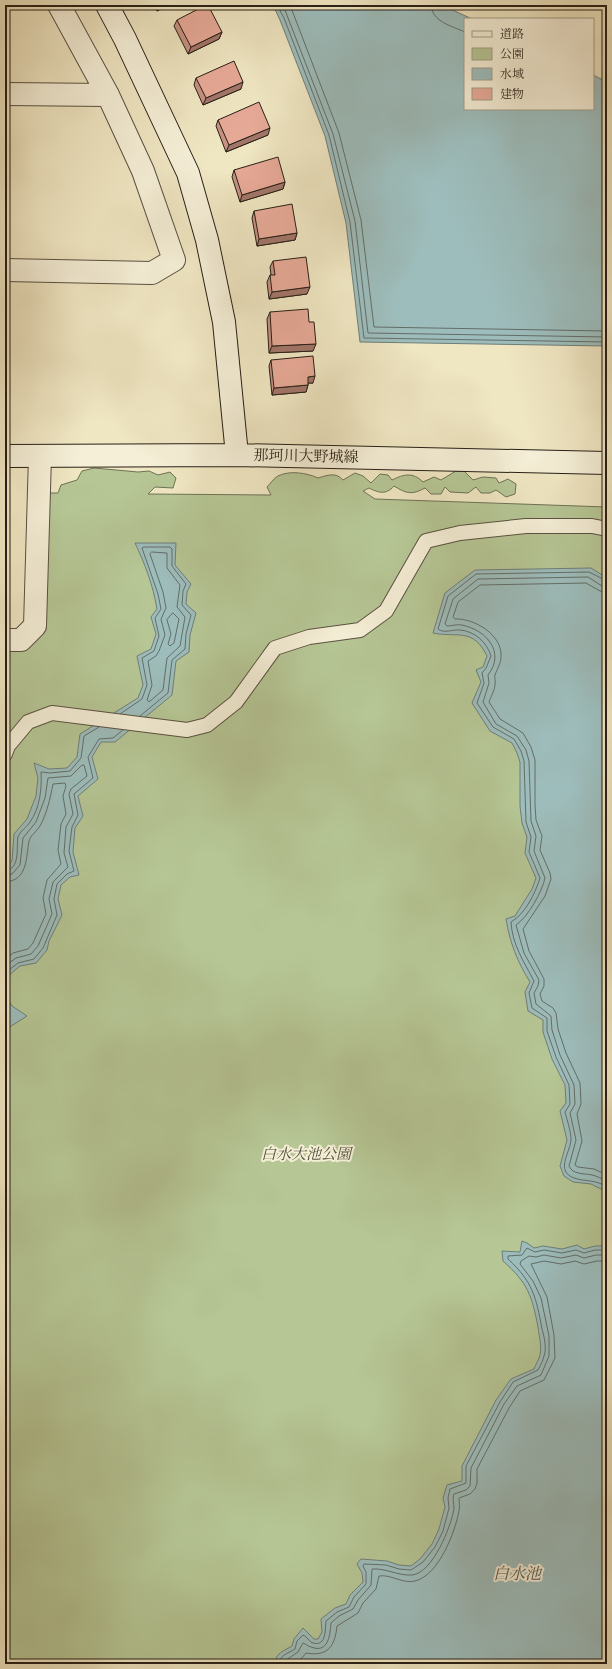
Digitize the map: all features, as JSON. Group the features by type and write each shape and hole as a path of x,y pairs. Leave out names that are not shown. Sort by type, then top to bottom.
{"street":[{"path":"5,270 152,273 174,260 143,172 108,95 58,5"},
{"path":"108,5 188,173 207,240 224,322 237,455"},
{"path":"5,94 108,95"},
{"name":"那珂川大野城線","path":"5,456 237,455 607,463"},
{"path":"5,640 21,640 35,626 40,456"}],"lane":[{"path":"5,754 8,746 28,722 52,713 187,730 207,725 236,702 275,648 310,637 360,630 386,611 426,541 460,532 526,526 592,526 607,529"}],"green space":[{"name":"白水大池公園","path":"94,468 138,472 149,471 158,475 170,472 176,478 173,488 155,487 148,494 271,495 267,487 277,477 288,473 304,474 318,478 328,475 335,475 343,480 355,473 363,476 371,483 380,474 388,475 392,480 404,475 412,475 423,482 434,477 441,480 456,471 464,471 473,480 483,477 496,478 499,483 508,479 516,484 515,494 506,497 496,490 490,493 481,493 476,487 468,493 450,492 445,487 441,494 431,494 425,488 410,493 402,491 394,486 385,492 379,492 369,488 363,491 375,499 607,507 607,1664 5,1664 5,644 27,644 48,493 58,493 61,485 77,480 82,471"}],"water":[{"path":"273,5 442,5 470,18 464,18 464,110 594,110 594,76 607,82 607,346 360,342 346,223 325,136"},
{"path":"135,543 176,543 175,565 191,584 187,592 186,604 196,613 190,635 189,652 176,661 172,695 115,742 101,742 92,757 98,779 78,796 83,816 75,828 73,852 79,875 70,877 61,885 58,899 62,915 49,941 47,950 36,963 20,966 8,976 5,984 5,869 12,861 14,834 27,819 36,796 38,778 34,763 49,769 67,768 77,757 80,734 138,698 143,685 137,656 151,649 156,634 151,617 157,609 148,575"},
{"path":"591,568 607,578 607,1192 591,1184 573,1182 564,1176 560,1166 567,1140 560,1111 566,1103 565,1085 552,1059 543,1032 543,1020 528,1011 525,992 530,982 521,967 515,952 506,919 515,916 532,889 536,878 525,853 527,837 522,823 520,806 520,762 512,743 490,731 472,703 481,682 476,670 483,667 487,656 482,647 470,637 433,633 445,593 475,570"},
{"path":"5,994 12,1006 27,1016 5,1030"},
{"name":"白水池","path":"522,1241 534,1248 543,1246 562,1249 577,1245 584,1249 595,1246 607,1246 607,1664 275,1664 275,1660 278,1655 292,1646 294,1639 303,1628 314,1639 318,1639 322,1632 321,1619 335,1608 346,1604 350,1595 363,1582 362,1573 357,1564 361,1559 387,1561 399,1565 411,1566 420,1559 432,1544 439,1529 445,1507 443,1498 447,1485 462,1481 462,1466 496,1400 511,1379 534,1369 541,1352 538,1327 531,1298 518,1276 503,1261 502,1251 520,1252"}],"building":[{"path":"208,5 222,32 191,47 177,20"},
{"path":"234,61 243,82 206,98 196,78"},
{"path":"259,102 270,128 229,145 218,120"},
{"path":"278,157 285,182 242,195 234,170"},
{"path":"292,204 297,233 259,239 254,211"},
{"path":"306,257 310,287 272,292 270,275 275,275 273,261"},
{"path":"308,309 309,322 314,322 316,344 272,346 270,312"},
{"path":"313,356 315,376 308,377 308,385 274,388 271,360"}]}
